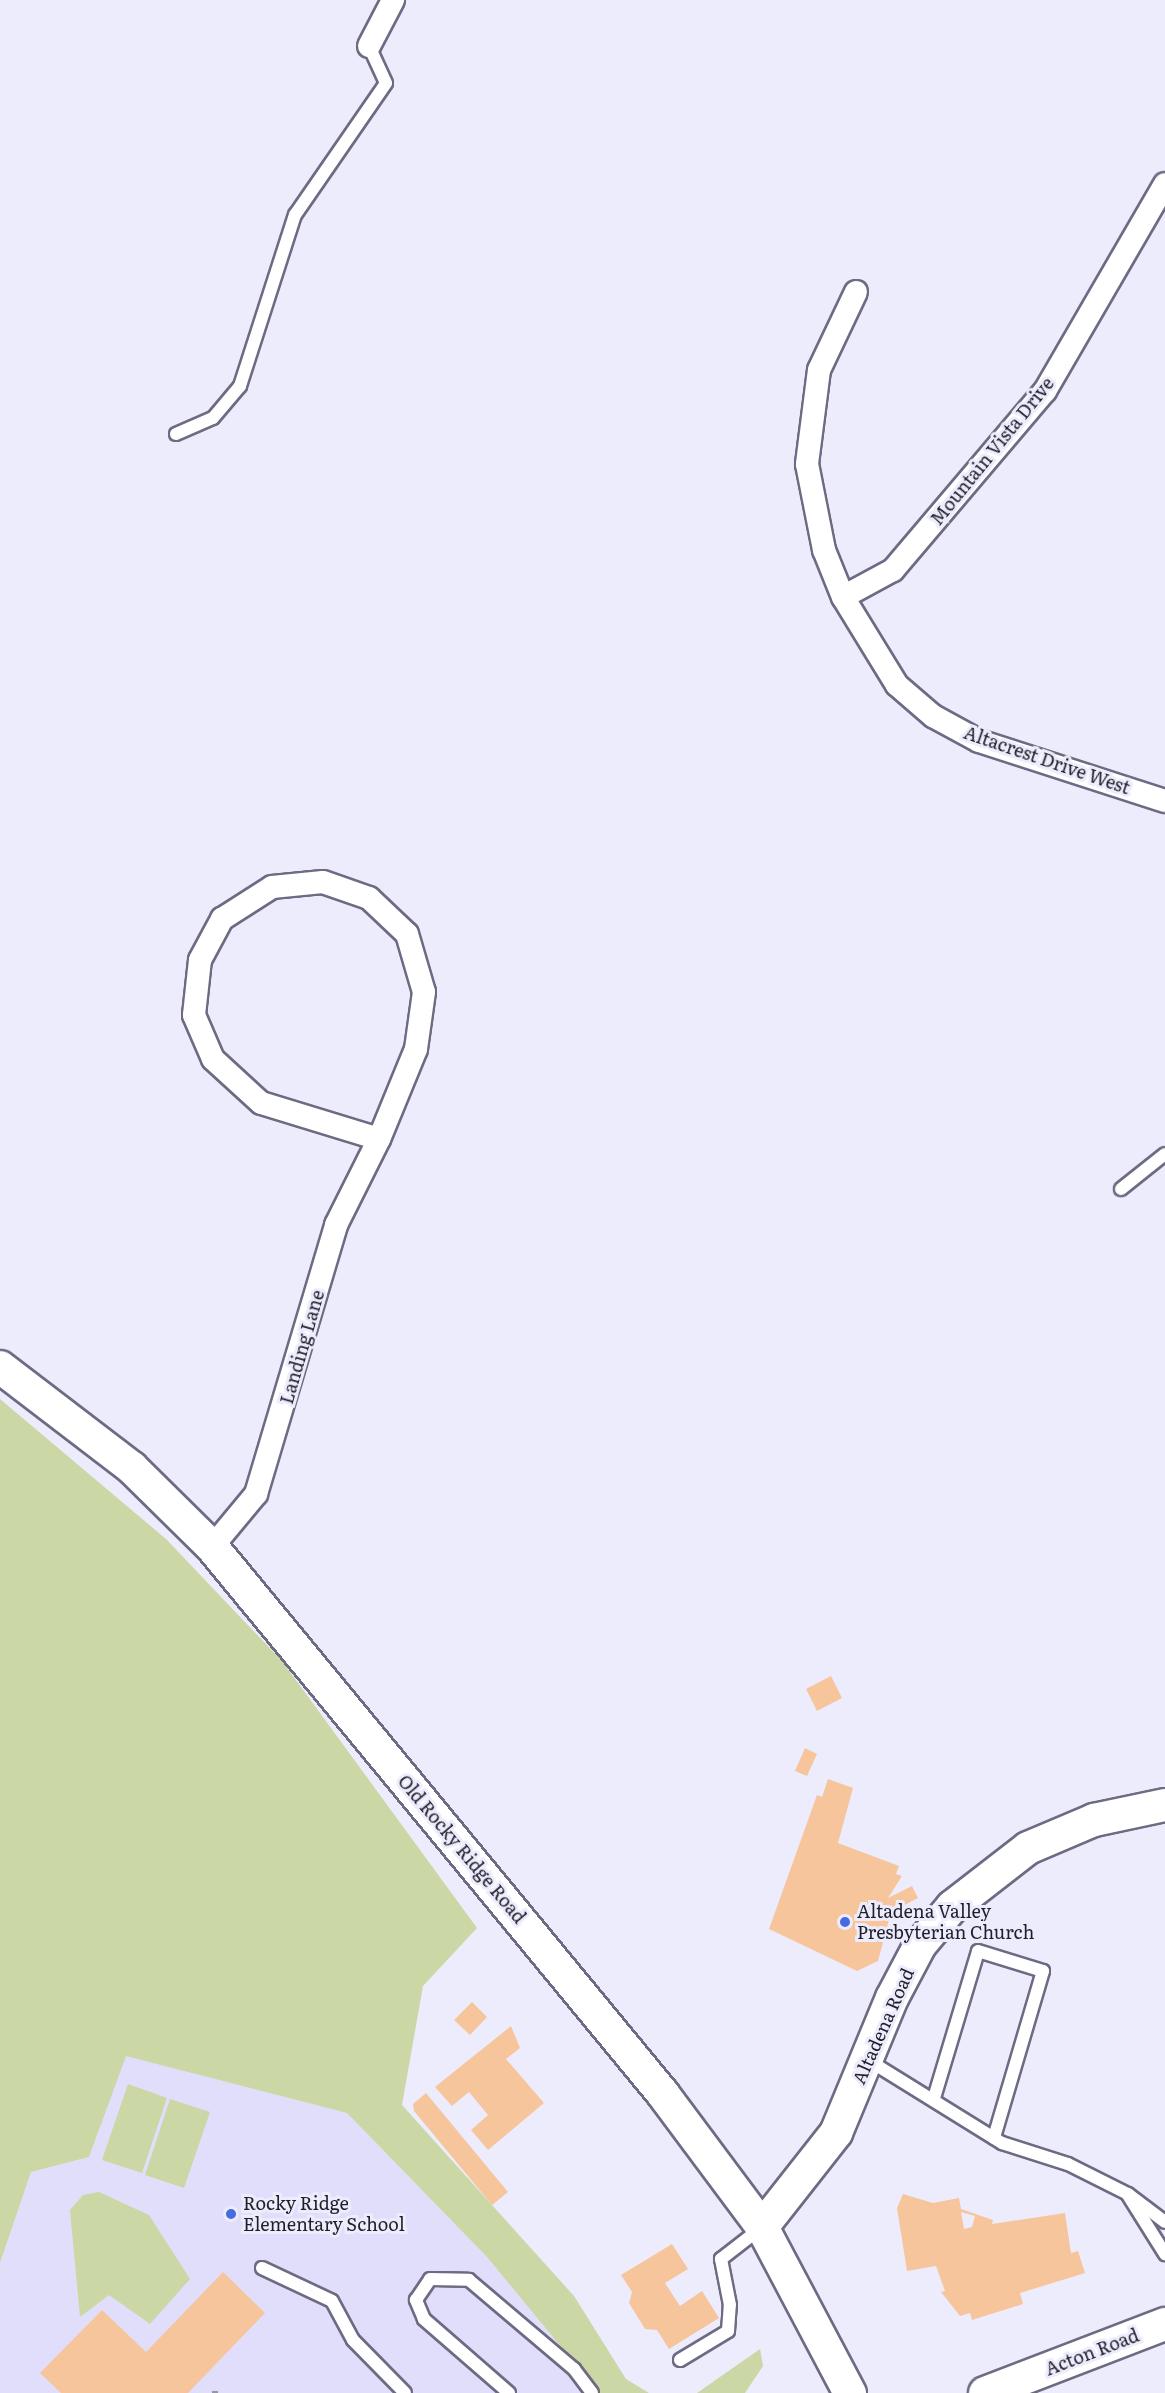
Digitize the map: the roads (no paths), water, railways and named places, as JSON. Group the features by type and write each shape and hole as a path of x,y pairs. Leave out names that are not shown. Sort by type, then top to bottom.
{"street":[{"path":"369,46 393,0"},
{"name":"Mountain Vista Drive","path":"843,597 893,570 1045,391 1165,184"},
{"name":"Altacrest Drive West","path":"856,292 819,370 807,464 824,550 843,597 897,685 933,716 979,741 1165,801"},
{"name":"Landing Lane","path":"212,1547 256,1494 336,1225 379,1139 416,1049 424,992 407,934 369,898 323,882 272,887 222,919 200,960 194,1015 213,1059 261,1103 379,1139"},
{"name":"Old Rocky Ridge Road","path":"0,1367 132,1467 212,1547 640,2065 762,2227 850,2393"},
{"name":"Altadena Road","path":"762,2227 837,2133 867,2059 920,1945 982,1879 1028,1848 1094,1820 1165,1805"},
{"name":"Acton Road","path":"985,2393 1165,2324"}],"lane":[{"path":"176,434 213,418 240,386 295,215 386,83 369,46"},
{"path":"1121,1189 1165,1154"},
{"path":"934,2097 978,1951 1043,1971 994,2138"},
{"path":"867,2059 934,2097 994,2138 1128,2194 1165,2222"},
{"path":"1128,2194 1165,2254"},
{"path":"680,2360 728,2331 730,2305 721,2259 762,2227"},
{"path":"262,2268 332,2301 353,2340 405,2393"},
{"path":"509,2393 424,2319 416,2300 430,2279 469,2280 574,2369 592,2393"}],"place":[{"name":"Altadena Valley Presbyterian Church","path":"845,1922"},
{"name":"Rocky Ridge Elementary School","path":"231,2214"}]}
